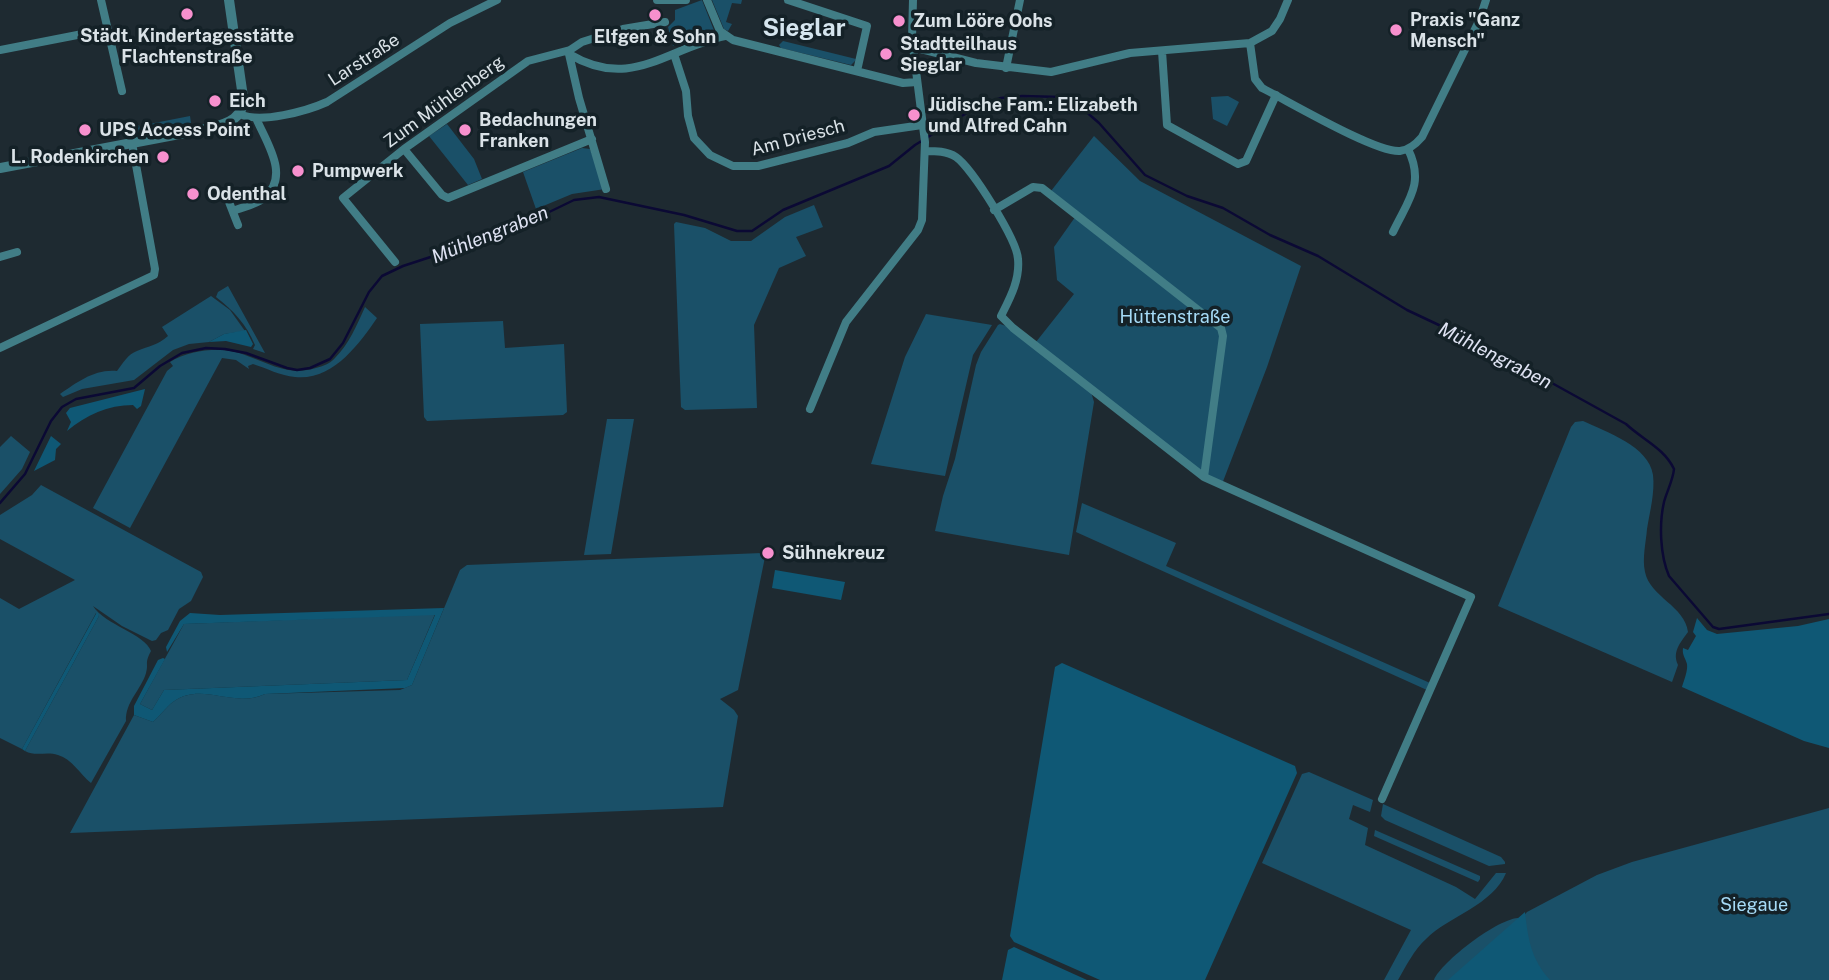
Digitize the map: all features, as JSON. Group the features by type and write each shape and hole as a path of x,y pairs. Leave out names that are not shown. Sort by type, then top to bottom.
{"street":[{"path":"101,0 122,91"},
{"path":"0,168 211,128 233,121 240,114 243,97 229,0"},
{"name":"Larstraße","path":"240,114 256,118 308,109 327,102 450,23 496,0"},
{"path":"657,0 686,0"},
{"path":"707,0 720,31 733,40 903,83 917,82"},
{"path":"788,0 867,26 857,71"},
{"path":"810,409 846,322 921,226 923,138 913,47 913,0"},
{"path":"1006,68 1020,0"},
{"path":"913,47 1006,68 1051,72 1130,53 1250,43 1272,31 1288,0"},
{"path":"1250,43 1255,79 1262,88 1378,147 1396,151 1408,149 1422,137 1486,0"},
{"name":"Zum Mühlenberg","path":"395,262 343,198 404,149 528,61 570,52 582,42 623,29 665,22"},
{"path":"0,51 108,29"},
{"path":"570,52 589,65 612,70 630,69 725,36"},
{"path":"1162,51 1167,125 1238,164 1246,161 1276,95"},
{"path":"570,52 575,85 606,189"},
{"name":"Am Driesch","path":"674,54 686,91 688,116 694,138 710,155 733,166 758,166 848,143 874,132 923,138"},
{"path":"233,211 265,197 276,175 274,156 256,118"},
{"path":"923,138 962,161 1014,243 1018,258 1018,277 1001,316 1204,477 1471,597 1382,799"},
{"path":"404,149 442,195 448,198 592,139"},
{"path":"0,348 154,275 131,143"},
{"path":"1393,232 1416,184 1415,167 1408,149"},
{"path":"994,210 1033,187 1042,188 1221,328 1223,336 1204,477"},
{"path":"229,202 238,225"},
{"path":"0,257 17,252"}],"green space":[{"path":"702,0 715,33 713,36 673,46 668,27 675,20 675,10"},
{"path":"712,0 742,0 741,4 732,3 726,22 732,24 728,31 724,29"},
{"path":"783,41 856,59 851,65 781,48 779,45"},
{"path":"1228,96 1239,102 1227,126 1213,119 1211,97"},
{"path":"190,116 191,123 134,133 133,126 139,125 140,129 144,128 144,125"},
{"path":"447,124 474,159 482,179 468,185 429,136"},
{"name":"Hüttenstraße","path":"1094,136 1140,181 1301,266 1267,367 1222,484 1194,468 1036,342 1074,294 1057,280 1054,247 1078,213 1051,191"},
{"path":"582,148 590,149 605,189 572,194 536,209 523,172"},
{"path":"814,205 823,227 796,237 806,256 779,268 754,325 757,408 685,410 681,407 674,224 676,222 705,228 731,241 751,241 785,217"},
{"path":"228,286 265,353 253,349 255,345 243,324 216,297 218,292"},
{"path":"211,296 230,310 245,331 224,334 209,342 189,344 173,350 134,380 82,389 63,397 60,394 94,374 117,371 131,354 168,336 162,327"},
{"path":"365,307 377,318 344,359 321,373 309,377 295,377 253,364 248,366 249,369 236,360 222,358 130,528 93,508 167,371 173,366 170,362 195,352 223,350 291,370 303,371 324,366 340,353"},
{"path":"926,314 992,325 973,355 945,476 871,464 905,357"},
{"path":"503,321 505,348 564,344 567,412 563,415 427,421 424,417 420,324"},
{"path":"1000,324 1091,392 1094,402 1069,555 935,531 955,459 976,365 981,352"},
{"path":"607,419 634,419 611,554 584,555"},
{"path":"1583,421 1625,441 1644,456 1650,465 1653,488 1644,550 1645,572 1653,588 1681,615 1688,632 1676,652 1678,665 1672,682 1498,606 1571,427 1575,422"},
{"path":"11,436 30,452 22,469 0,494 0,447"},
{"path":"41,485 201,572 203,577 191,601 179,609 168,630 161,633 156,640 152,641 122,626 93,606 106,619 141,639 151,651 144,679 128,708 126,721 91,783 63,757 25,751 99,616 96,613 22,749 0,738 0,598 19,609 75,580 0,539 0,515 32,495"},
{"path":"1082,503 1176,543 1166,566 1430,683 1427,690 1076,532"},
{"path":"762,553 765,557 738,690 720,699 738,716 723,807 70,833 134,715 153,722 173,702 195,694 241,699 265,694 400,690 412,685 460,570 467,565"},
{"path":"435,614 407,680 164,690 152,710 140,704 184,624"},
{"path":"1309,772 1373,800 1370,812 1353,805 1349,819 1368,828 1365,845 1456,887 1475,899 1496,873 1506,873 1491,894 1426,939 1398,980 1384,980 1411,930 1262,863 1302,774"},
{"path":"1383,804 1501,857 1505,864 1489,866 1385,820 1381,816"},
{"name":"Siegaue","path":"1829,808 1829,980 1434,980 1448,962 1487,931 1513,919 1522,918 1527,912 1597,875 1632,862"},
{"path":"1375,830 1480,876 1480,879 1478,882 1374,836"}],"shaded area":[{"path":"246,330 253,344 251,347 226,341 209,342 224,334"},
{"path":"145,389 141,406 137,409 133,405 124,405 106,409 82,420 67,431 71,422 66,413 70,408"},
{"path":"51,436 61,444 56,449 55,460 34,471"},
{"path":"775,570 845,582 841,600 772,588"},
{"path":"444,608 412,685 405,688 265,694 241,699 195,694 173,702 153,722 134,715 134,706 158,660 163,658 165,659 140,704 152,710 164,690 407,680 435,615 184,624 167,652 166,647 180,621 190,613 220,615"},
{"path":"97,612 99,616 25,751 22,749"},
{"path":"1697,618 1707,630 1717,634 1798,626 1829,619 1829,748 1804,741 1682,687 1687,667 1683,648 1688,650 1696,636 1693,632"},
{"path":"1062,663 1295,766 1297,773 1205,980 1100,980 1014,942 1010,936 1055,667"},
{"path":"1525,912 1532,948 1538,964 1550,980 1448,980"},
{"path":"1014,947 1087,980 1002,980 1008,950"}],"waterway":[{"name":"Mühlengraben","path":"0,503 25,474 51,421 62,407 76,399 134,388 160,366 182,353 206,348 246,353 297,370 310,368 330,359 343,343 369,292 382,276 403,266 510,231 574,200 599,197 684,215 737,231 752,231 783,210 889,166 915,145 978,106 1001,98 1061,97 1075,102 1099,123 1145,175 1187,196 1223,208 1270,235 1318,256 1407,310 1494,351 1626,424 1653,445 1665,455 1674,469 1661,520 1666,568 1669,576 1713,627 1719,629 1829,614"}],"place":[{"name":"Städt. Kindertagesstätte Flachtenstraße","path":"187,14"},
{"name":"Elfgen & Sohn","path":"655,15"},
{"name":"Zum Lööre Oohs","path":"899,21"},
{"name":"Praxis \"Ganz Mensch\"","path":"1396,30"},
{"name":"Stadtteilhaus Sieglar","path":"886,54"},
{"name":"Eich","path":"215,101"},
{"name":"Jüdische Fam.: Elizabeth und Alfred Cahn","path":"914,115"},
{"name":"UPS Access Point","path":"85,130"},
{"name":"Bedachungen Franken","path":"465,130"},
{"name":"L. Rodenkirchen","path":"163,157"},
{"name":"Pumpwerk","path":"298,171"},
{"name":"Odenthal","path":"193,194"},
{"name":"Sühnekreuz","path":"768,553"}],"district":[{"name":"Sieglar","path":"804,29"}]}
